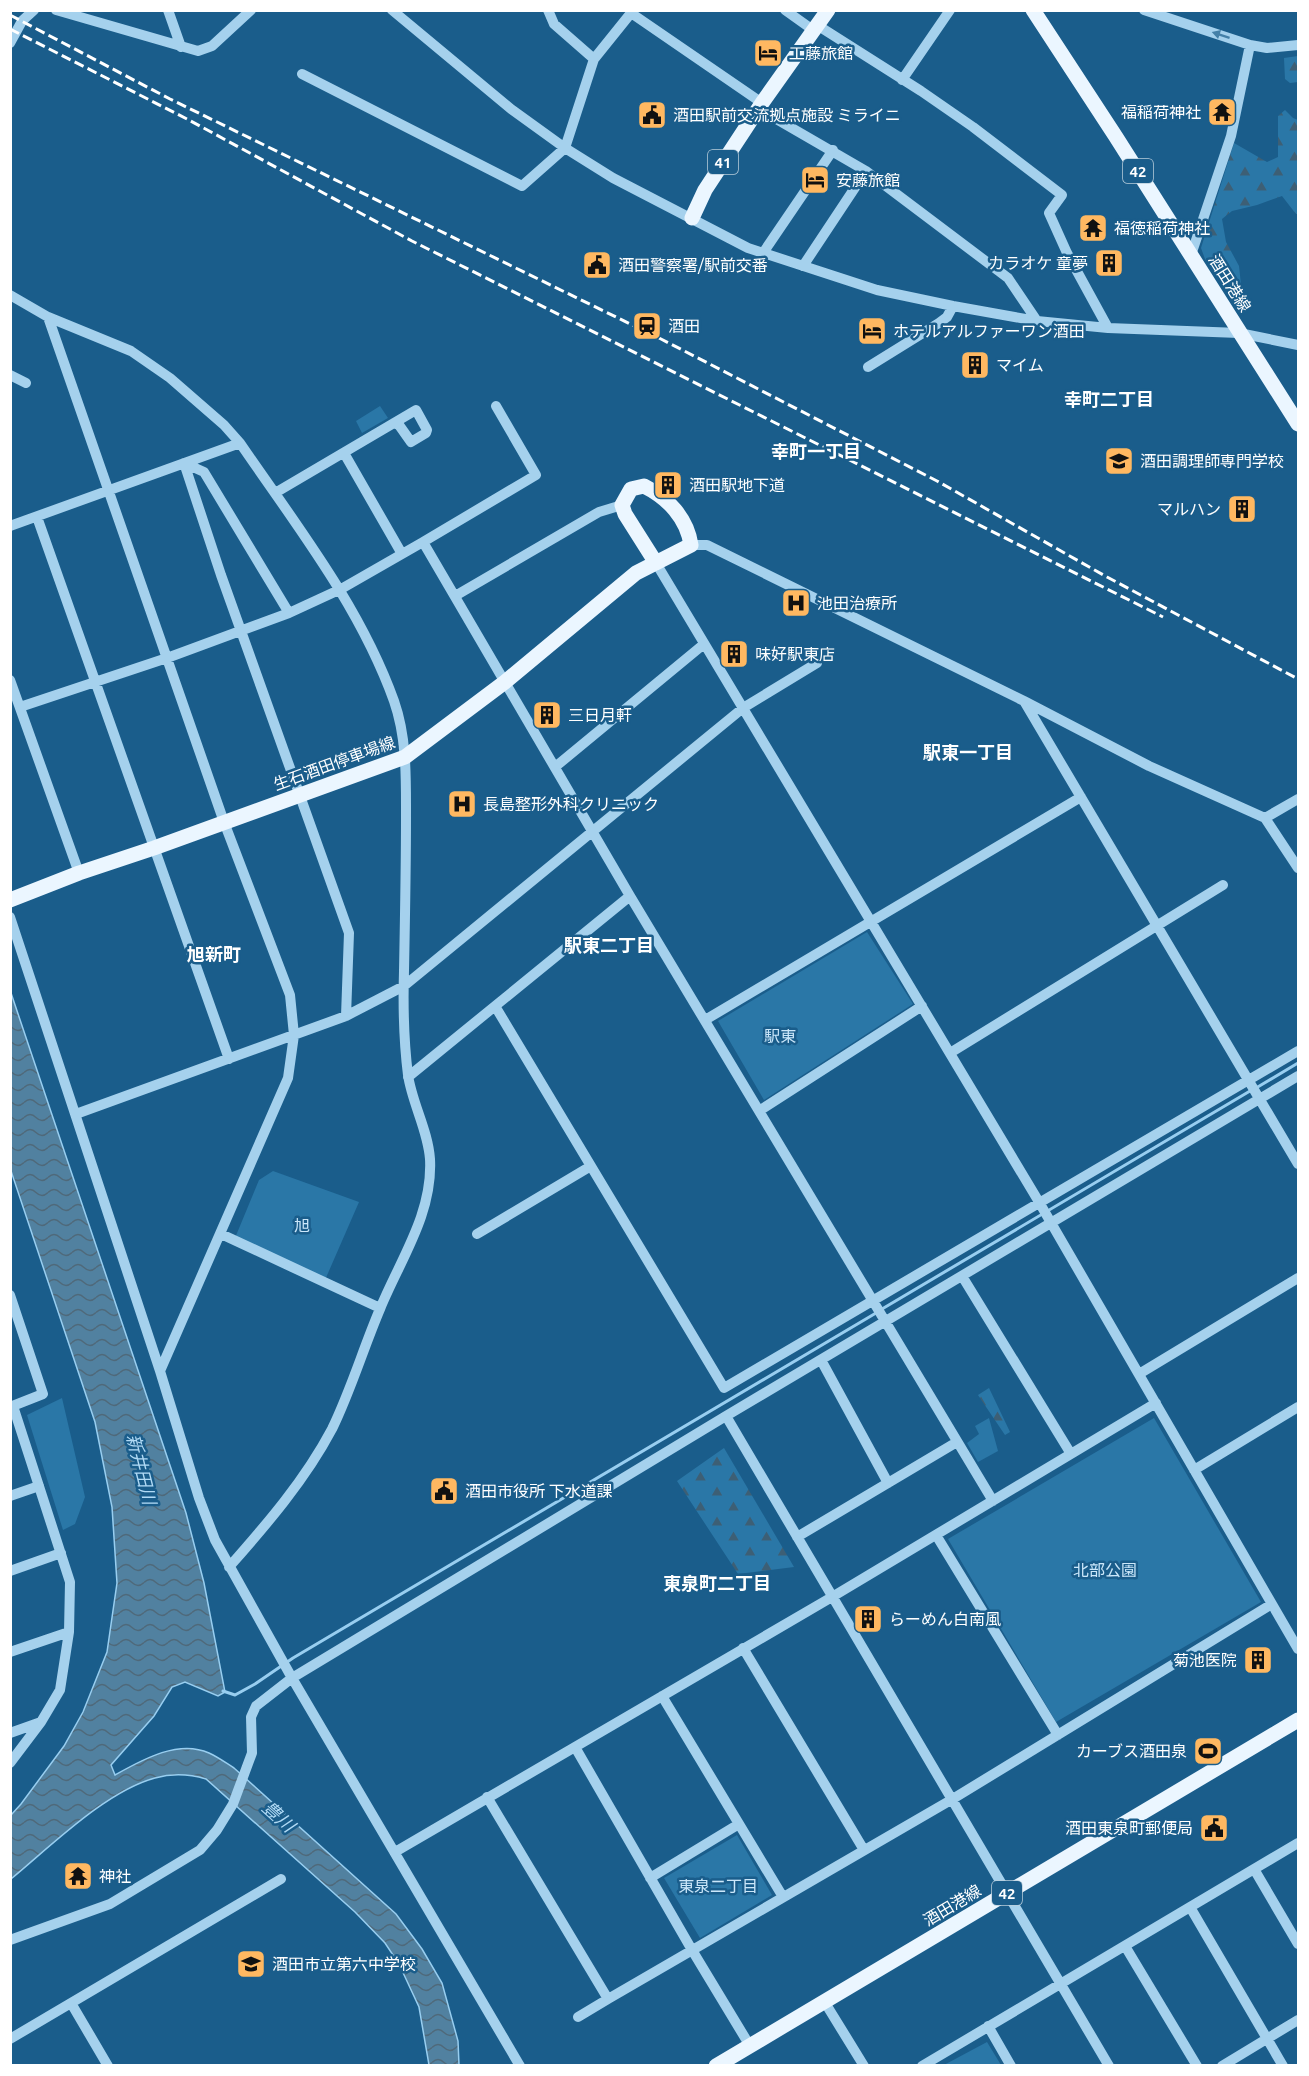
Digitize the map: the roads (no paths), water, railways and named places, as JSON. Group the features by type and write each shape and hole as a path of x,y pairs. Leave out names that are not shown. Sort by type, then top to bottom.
{"main road":[{"name":"41","path":"692,218 703,193 760,106 828,10"},
{"name":"酒田港線","path":"1033,10 1299,424"},
{"path":"656,563 625,514 622,505 631,489 644,486 660,495 674,508 689,534 691,545"},
{"name":"生石酒田停車場線","path":"10,900 79,873 405,757 505,682 636,573 691,545"},
{"name":"酒田港線","path":"716,2066 1299,1720"}],"street":[{"path":"10,43 22,21 34,10"},
{"path":"56,10 198,51 212,46 251,10"},
{"path":"168,10 181,47"},
{"path":"392,10 511,109 565,148 614,178 748,248 870,288 1037,321 1108,328 1239,333 1299,345"},
{"path":"548,10 554,24 594,59"},
{"path":"785,10 902,80 973,127 1062,195 1049,213 1067,253 1108,328"},
{"path":"902,80 950,10"},
{"path":"1144,10 1250,45 1267,48 1299,45"},
{"path":"302,74 522,186 565,148 594,59 631,13 760,106 866,171 1008,278 1037,321"},
{"path":"1191,255 1231,136 1250,45"},
{"path":"764,253 832,150"},
{"path":"803,266 866,171"},
{"path":"10,295 48,316 130,351 170,378 225,425 240,442 341,589 380,664 396,705 405,757 404,986 408,1077 430,1159 427,1198 414,1239 380,1308 350,1389 331,1430 302,1478 270,1521 229,1567"},
{"path":"868,367 939,323 947,316 952,306"},
{"path":"48,316 224,822 290,996 294,1035 288,1078 160,1371"},
{"path":"10,375 26,383"},
{"path":"20,707 167,658 289,613 341,589 536,476 496,406"},
{"path":"275,493 394,423"},
{"path":"10,526 240,442"},
{"path":"344,453 402,554"},
{"path":"184,463 204,472 289,613"},
{"path":"184,463 221,575 349,933 346,1016"},
{"path":"455,596 599,512 622,505"},
{"path":"37,517 94,683 230,1059"},
{"path":"423,542 630,896 993,1501"},
{"path":"691,545 707,545 1024,701 1149,766 1265,818 1299,868"},
{"path":"656,563 1040,1202 1299,1649"},
{"path":"555,767 704,644"},
{"path":"76,1114 346,1016 404,986 743,708 817,663"},
{"path":"10,680 79,873"},
{"path":"1024,701 1299,1164"},
{"path":"705,1020 1081,798"},
{"path":"1265,818 1299,799"},
{"path":"950,1053 1223,885"},
{"path":"408,1077 630,896"},
{"path":"10,917 160,1371 199,1498 215,1540 292,1678 520,2066"},
{"path":"495,1006 724,1388 1299,1051"},
{"path":"759,1111 922,1006"},
{"path":"10,1940 110,1904 200,1850 217,1830 233,1804 252,1753 251,1717 256,1706 292,1678 726,1416 1299,1076"},
{"path":"477,1234 591,1166"},
{"path":"220,1234 380,1308"},
{"path":"962,1276 1071,1455"},
{"path":"1139,1374 1299,1278"},
{"path":"10,1295 44,1394 12,1406 70,1582 69,1632 60,1690 41,1722 10,1763"},
{"path":"821,1360 888,1483"},
{"path":"395,1852 832,1597 1156,1403"},
{"path":"1194,1470 1299,1407"},
{"path":"726,1416 1109,2066"},
{"path":"797,1537 957,1442"},
{"path":"10,1496 39,1485"},
{"path":"936,1535 1058,1735"},
{"path":"10,1571 61,1553"},
{"path":"578,2017 951,1800 1272,1604"},
{"path":"10,1652 69,1632"},
{"path":"743,1648 864,1850"},
{"path":"662,1696 783,1897"},
{"path":"10,1733 41,1722"},
{"path":"575,1747 750,2046"},
{"path":"487,1797 608,1999"},
{"path":"651,1878 739,1824"},
{"path":"922,2066 1299,1843"},
{"path":"1254,1869 1299,1944"},
{"path":"10,2039 281,1879"},
{"path":"1190,1907 1283,2066"},
{"path":"1125,1946 1197,2066"},
{"path":"824,2001 864,2066"},
{"path":"71,2003 108,2066"},
{"path":"1222,2066 1299,2020"},
{"path":"988,2026 1011,2066"}],"water":[{"path":"10,990 186,1513 204,1583 225,1692 218,1696 185,1682 172,1687 154,1716 111,1765 115,1775 148,1758 185,1748 209,1753 234,1768 396,1914 422,1949 442,1983 458,2041 459,2065 429,2065 419,2007 399,1964 385,1943 355,1912 206,1779 187,1775 162,1776 136,1785 79,1821 11,1879 11,1815 64,1746 83,1712 107,1652 117,1583 112,1507 95,1422 11,1171"}],"waterway":[{"path":"1256,1088 1298,1063"},
{"path":"882,1309 1250,1091"},
{"path":"223,1691 235,1695 255,1684 293,1658 876,1313"}],"railway":[{"path":"10,15 170,99 661,339 937,481 1107,577 1298,679"},
{"path":"10,29 187,119 412,241 1163,617"}],"place":[{"name":"工藤旅館","path":"768,53"},
{"name":"福稲荷神社","path":"1222,112"},
{"name":"酒田駅前交流拠点施設 ミライニ","path":"652,115"},
{"name":"安藤旅館","path":"815,180"},
{"name":"福徳稲荷神社","path":"1093,228"},
{"name":"カラオケ 童夢","path":"1109,263"},
{"name":"酒田警察署/駅前交番","path":"597,265"},
{"name":"酒田","path":"647,326"},
{"name":"ホテルアルファーワン酒田","path":"872,331"},
{"name":"マイム","path":"975,365"},
{"name":"酒田調理師専門学校","path":"1119,461"},
{"name":"酒田駅地下道","path":"668,485"},
{"name":"マルハン","path":"1242,509"},
{"name":"池田治療所","path":"796,603"},
{"name":"味好駅東店","path":"734,654"},
{"name":"三日月軒","path":"547,715"},
{"name":"長島整形外科クリニック","path":"462,804"},
{"name":"酒田市役所 下水道課","path":"444,1491"},
{"name":"らーめん白南風","path":"868,1619"},
{"name":"菊池医院","path":"1258,1660"},
{"name":"カーブス酒田泉","path":"1208,1751"},
{"name":"酒田東泉町郵便局","path":"1214,1828"},
{"name":"神社","path":"78,1876"},
{"name":"酒田市立第六中学校","path":"251,1964"}],"district":[{"name":"幸町二丁目","path":"1109,399"},
{"name":"幸町一丁目","path":"816,451"},
{"name":"駅東一丁目","path":"968,752"},
{"name":"駅東二丁目","path":"609,945"},
{"name":"旭新町","path":"214,954"},
{"name":"東泉町二丁目","path":"717,1583"}],"park label":[{"name":"駅東","path":"780,1036"},
{"name":"旭","path":"302,1225"},
{"name":"北部公園","path":"1105,1570"},
{"name":"東泉二丁目","path":"718,1886"}],"water label":[{"name":"新井田川","path":"142,1469"},
{"name":"豊川","path":"279,1816"}]}
